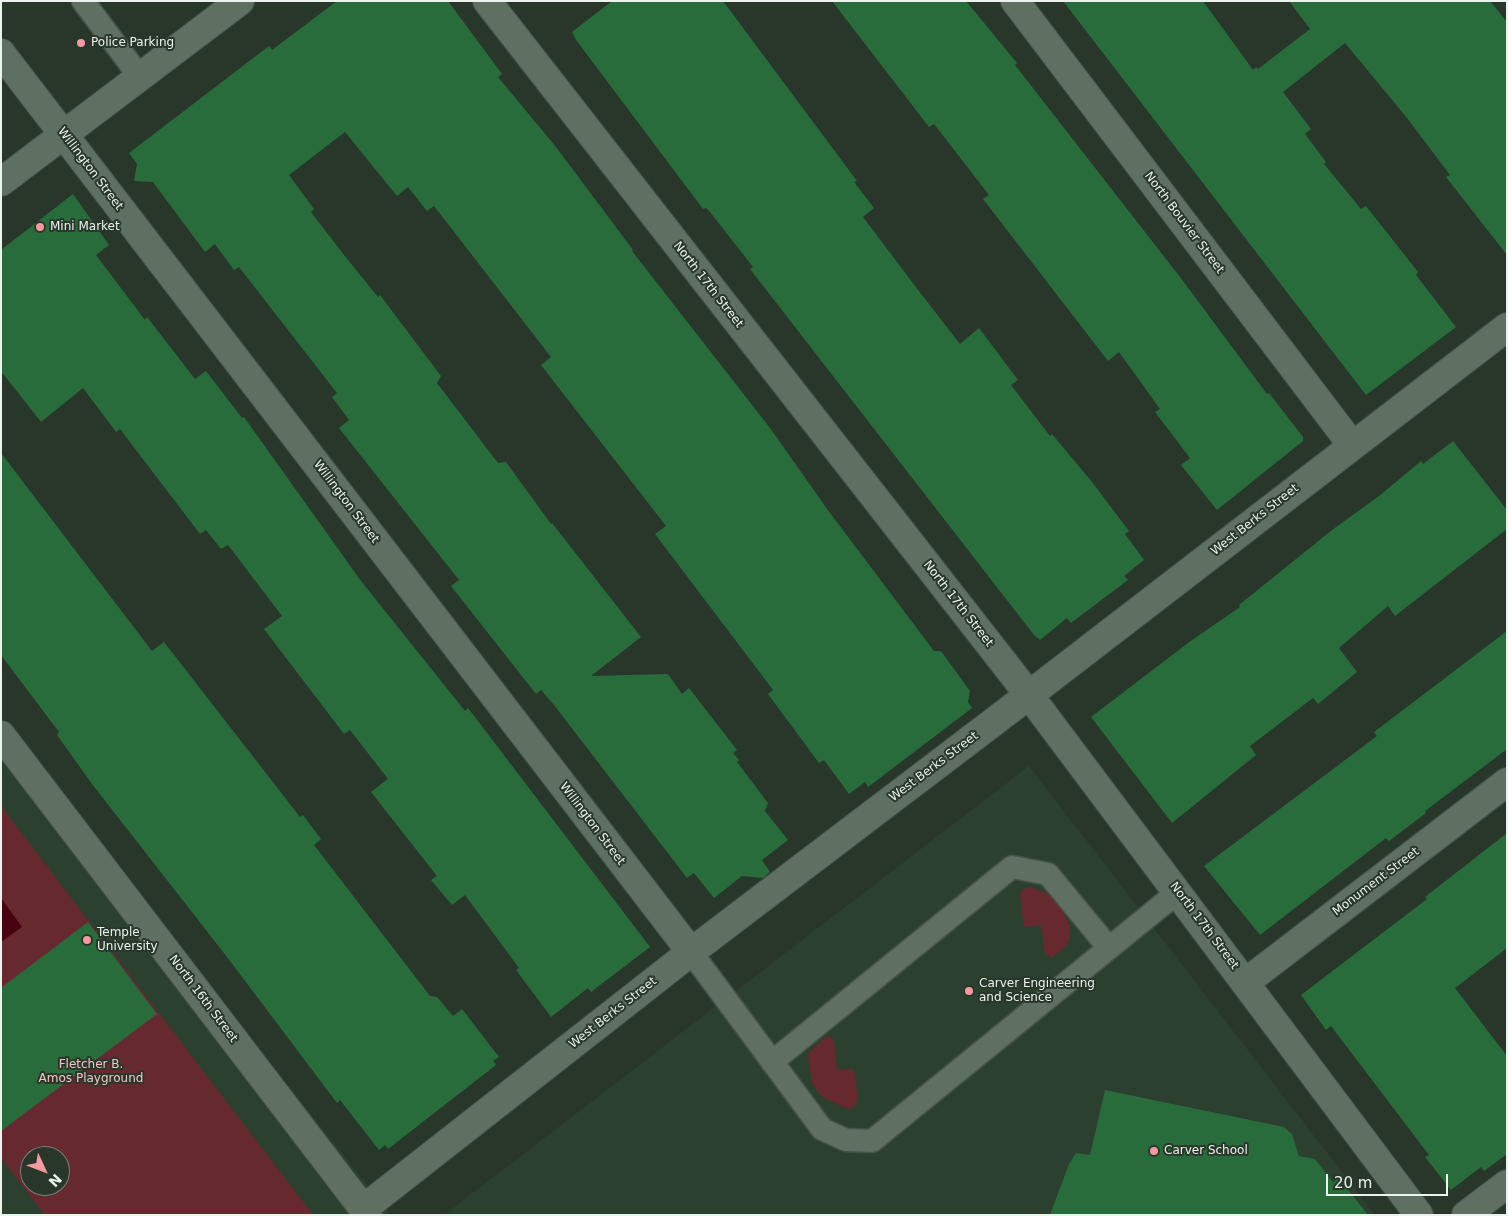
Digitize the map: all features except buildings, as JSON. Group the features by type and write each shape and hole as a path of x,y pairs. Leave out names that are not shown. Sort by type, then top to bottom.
{"street":[{"path":"1,182 240,1"},
{"name":"North 17th Street","path":"487,1 1029,696 1246,982 1419,1215"},
{"name":"North Bouvier Street","path":"1015,1 1352,445"},
{"name":"Willington Street","path":"1,53 691,952"},
{"name":"West Berks Street","path":"366,1212 691,952 1029,696 1507,327"},
{"name":"North 16th Street","path":"1,736 366,1212"},
{"name":"Monument Street","path":"1246,982 1507,782"},
{"path":"1466,1215 1507,1184"}],"lane":[{"path":"82,1 140,76"},
{"path":"772,1062 1012,867 1048,874 1109,948"},
{"path":"691,952 822,1129 846,1140 872,1141 1178,892"}],"shaded area":[{"name":"Fletcher B. Amos Playground","path":"1,723 391,1215 1,1215"},
{"name":"Carver Engineering and Science","path":"1029,766 1375,1215 444,1215"},
{"path":"1,898 22,927 1,942"}],"green space":[{"name":"Fletcher B. Amos Playground","path":"1,806 313,1215 45,1215 30,1196 70,1196 70,1146 20,1146 20,1183 1,1158"},
{"path":"1030,887 1049,894 1058,903 1069,923 1070,937 1067,945 1052,958 1045,954 1041,925 1024,927 1020,895 1023,889"},
{"path":"826,1037 834,1040 837,1070 854,1069 858,1100 855,1106 848,1109 826,1099 812,1083 808,1056 811,1050"}],"place":[{"name":"Police Parking","path":"81,43"},
{"name":"Mini Market","path":"40,227"},
{"name":"Temple University","path":"87,940"},
{"name":"Carver Engineering and Science","path":"969,991"},
{"name":"Carver School","path":"1154,1151"}]}
